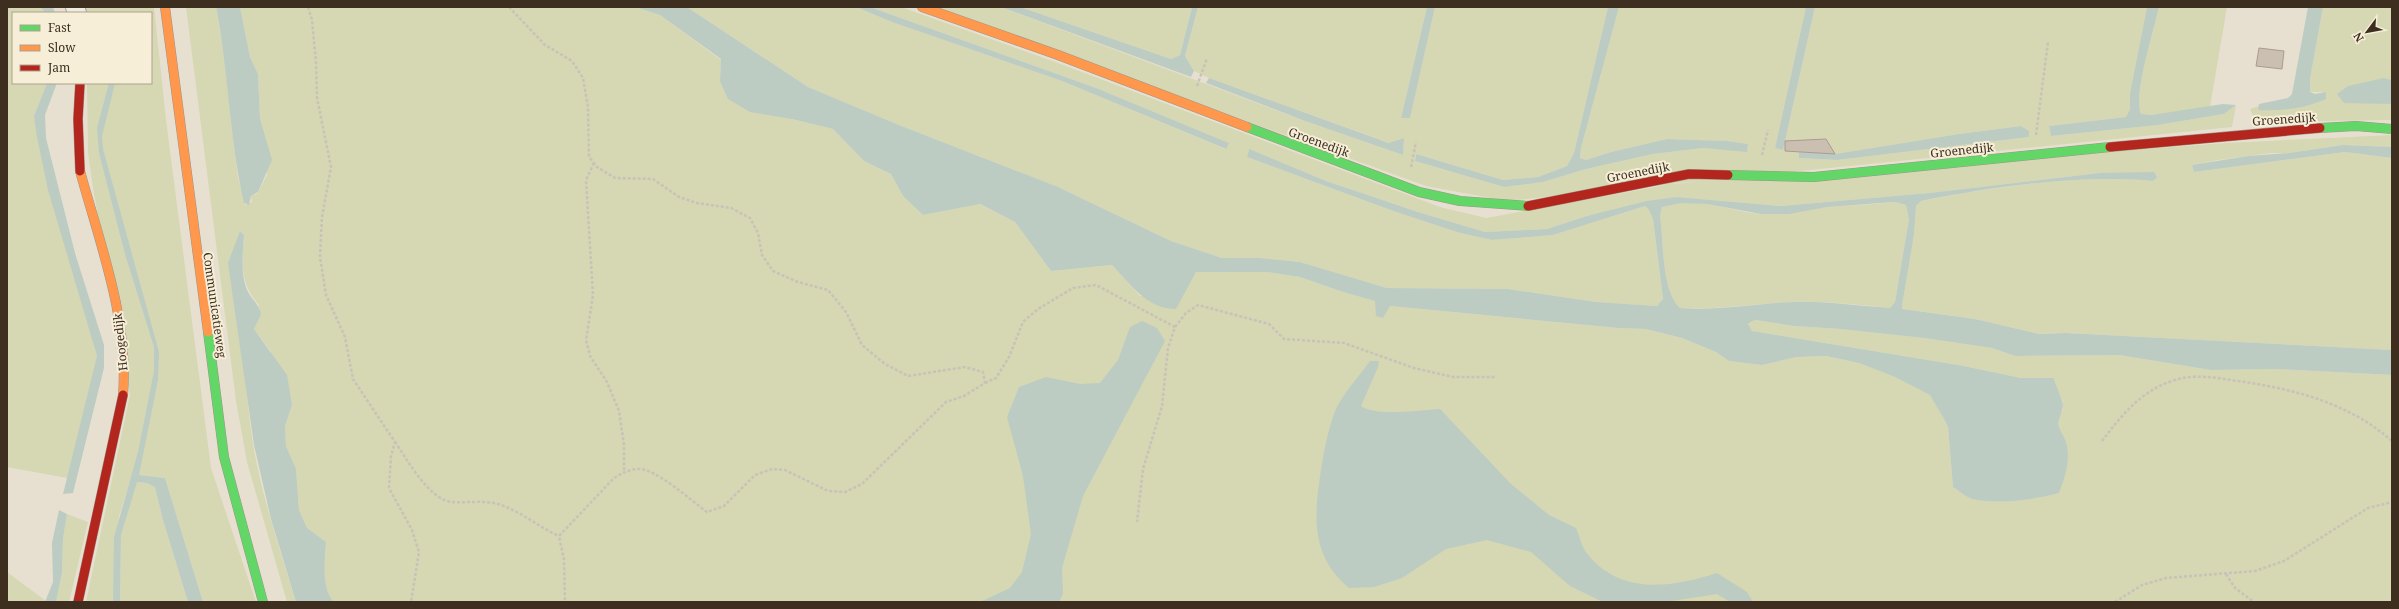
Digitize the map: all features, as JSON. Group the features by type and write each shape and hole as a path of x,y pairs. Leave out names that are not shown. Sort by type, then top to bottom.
{"street":[{"name":"Communicatieweg","path":"165,7 224,457 263,602"},
{"name":"Groenedijk","path":"922,7 1058,54 1407,187 1460,201 1526,206 1689,174 1814,177 2273,131 2356,126 2392,129"},
{"name":"Hoogedijk","path":"78,602 122,401 125,366 121,324 80,170 78,119 80,84"}],"path":[{"path":"308,7 312,20 316,62 317,98 331,167 322,217 320,257 326,296 345,336 353,378 423,485 450,502 497,503 522,514 539,527 559,536"},
{"path":"509,7 545,45 572,61 583,78 588,107 589,158 596,167 615,178 653,179 679,197 697,203 731,208 750,218 758,233 762,255 773,271 798,282 828,290 846,312 862,345 885,364 908,376 965,367 983,372 985,382"},
{"path":"2039,155 2036,130 2048,42"},
{"path":"1189,105 1207,58"},
{"path":"1760,176 1768,130"},
{"path":"1407,187 1416,142"},
{"path":"594,163 586,180 593,295 586,340 590,356 607,382 618,411 624,445 624,472"},
{"path":"559,536 614,478 624,472 641,468 665,480 707,512 724,506 755,475 772,469 785,470 828,491 845,492 862,484 946,402 964,396 985,382 996,378 1009,357 1023,322 1038,309 1073,288 1096,285 1175,326"},
{"path":"1137,522 1143,469 1162,406 1168,348 1175,326 1186,312 1198,305 1269,324 1284,339 1344,343 1414,368 1453,377 1496,378"},
{"path":"2102,441 2120,418 2146,393 2173,380 2200,376 2268,386 2308,395 2346,410 2379,430 2392,441"},
{"path":"395,442 391,456 389,488 412,530 418,552 411,602"},
{"path":"2115,602 2142,585 2166,578 2254,571 2284,561 2368,508 2392,502"},
{"path":"559,536 564,560 564,602"},
{"path":"2226,574 2235,588 2254,602"}],"green space":[{"path":"7,7 41,7 44,12 12,12 12,84 47,84 34,116 97,356 91,389 67,478 7,467"},
{"path":"84,7 154,7 166,120 211,468 256,602 203,602 165,478 139,475 134,468 119,516 113,602 86,602 130,395 93,188 88,152 87,84 152,84 152,12 84,12"},
{"path":"186,7 216,7 227,73 238,178 245,205 252,202 251,196 257,194 267,175 264,137 260,119 258,74 250,57 240,7 635,7 660,15 721,60 720,81 792,119 833,129 864,161 891,174 903,196 923,215 979,204 1015,222 1051,271 1112,265 1140,296 1185,289 1196,272 1267,272 1300,277 1340,291 1376,301 1382,318 1390,306 1618,328 1646,329 1682,338 1716,352 1729,361 1762,365 1797,357 1826,356 1859,363 1895,377 1931,395 1948,427 1953,487 1972,499 1982,501 2016,501 2059,493 2066,443 2059,427 2059,416 2063,410 2063,401 2058,394 2054,378 2021,378 1964,366 1752,331 1748,325 1755,320 1794,326 1840,329 1924,338 1992,348 2015,356 2119,355 2211,370 2276,369 2392,375 2392,602 334,602 325,582 326,542 307,528 299,510 296,469 286,446 285,426 292,405 270,350 254,329 259,305 253,297 245,280 243,272 244,235 240,231 243,338 249,417 261,484 296,602 287,602 247,462 236,401"},
{"path":"687,7 856,7 892,22 1062,81 1225,149 1229,143 1096,88 870,7 901,7 1058,63 1440,207 1486,218 1677,183 2226,143 2392,135 2392,147 2343,145 2289,153 2270,153 2192,165 2194,172 2345,152 2392,158 2392,350 2066,333 2039,334 1975,319 1904,309 1902,306 1914,235 1916,206 1921,201 2037,183 2095,179 2153,181 2099,173 1929,193 1781,206 1677,197 1587,216 1547,229 1485,232 1418,212 1326,181 1249,150 1247,157 1396,212 1460,233 1492,240 1553,235 1645,206 1649,210 1653,219 1663,299 1657,306 1596,302 1508,289 1387,288 1300,262 1261,258 1222,258 1171,241 1058,187 899,125 808,87"},
{"path":"932,7 1001,7 1305,121 1403,155 1404,138 1390,143 1209,78 1194,71 1185,56 1198,7 1427,7 1401,118 1410,117 1435,7 1608,7 1574,153 1567,166 1538,177 1503,180 1416,154 1415,161 1504,187 1543,182 1586,169 1653,154 1703,148 1747,151 1748,144 1728,141 1667,139 1611,152 1586,160 1580,158 1581,148 1619,7 1806,7 1775,148 1783,150 1815,7 2147,7 2130,93 2130,109 2126,117 2049,126 2051,136 2158,125 2224,114 2236,105 2232,127 1507,201 1426,186","holes":["2021,126 2029,131 2029,137 1837,160 1799,158 1799,152 1835,154 1959,134"]},
{"path":"1020,7 1192,7 1180,55 1171,59"},
{"path":"2159,7 2227,7 2210,107 2150,115 2141,114 2139,104 2142,77"},
{"path":"2323,7 2392,7 2392,80 2384,78 2387,104 2392,104 2392,120 2256,122 2250,109 2259,106 2258,110 2326,92 2310,92 2310,79"},
{"path":"1686,202 1712,205 1749,213 1770,214 1828,207 1895,202 1906,205 1909,219 1895,302 1890,308 1807,302 1709,308 1680,308 1669,290 1664,265 1660,216 1662,207 1674,203"},
{"path":"136,482 147,483 155,486 163,520 188,602 120,602 121,535"},
{"path":"67,514 88,522 69,602 56,602 62,573 63,539"},
{"path":"7,572 46,601 7,602"}],"shaded area":[{"path":"41,7 53,7 55,12 44,12"},
{"path":"216,7 240,7 250,57 258,74 260,119 272,160 258,192 251,196 249,205 244,203 239,179 224,56"},
{"path":"635,7 687,7 808,87 899,125 1058,187 1171,241 1222,258 1261,258 1300,262 1387,288 1508,289 1596,302 1657,306 1663,299 1653,219 1649,210 1645,206 1553,235 1492,240 1460,233 1396,212 1247,157 1249,149 1326,181 1418,212 1485,232 1547,229 1587,216 1647,201 1677,197 1781,206 1929,193 2099,173 2154,172 2157,177 2153,181 2095,179 2036,183 1921,201 1916,206 1914,235 1902,306 1903,309 1975,319 2039,334 2066,333 2392,350 2392,375 2276,369 2211,370 2119,355 2015,356 1992,348 1924,338 1840,329 1794,326 1755,320 1748,324 1752,331 1964,366 2021,378 2054,378 2063,404 2059,418 2059,427 2066,442 2068,455 2065,474 2059,493 2038,498 2005,502 1972,499 1953,487 1948,427 1930,395 1895,377 1859,363 1826,356 1797,357 1762,365 1729,361 1716,352 1682,338 1646,329 1618,328 1390,306 1383,318 1376,316 1375,301 1300,277 1267,272 1196,272 1176,309 1166,308 1156,305 1140,294 1112,265 1051,271 1015,222 980,204 923,215 903,196 891,174 864,161 833,129 792,119 750,112 728,99 720,81 721,59 660,15","holes":["1895,202 1906,205 1909,219 1895,302 1890,308 1807,302 1724,308 1680,308 1669,290 1664,265 1660,216 1662,207 1680,203 1707,204 1761,214 1789,214 1827,207"]},
{"path":"856,7 870,7 1096,88 1229,143 1226,149 1062,81 892,22"},
{"path":"1001,7 1020,7 1171,59 1180,55 1192,7 1198,7 1185,56 1194,71 1191,77"},
{"path":"1427,7 1435,7 1410,118 1401,118"},
{"path":"1608,7 1619,7 1581,148 1580,158 1586,160 1611,152 1667,139 1728,141 1748,144 1747,152 1703,148 1653,154 1586,169 1543,182 1504,187 1415,161 1416,154 1503,180 1538,177 1567,166 1574,153"},
{"path":"1806,7 1815,7 1783,150 1775,148"},
{"path":"2147,7 2159,7 2142,78 2139,105 2141,114 2151,115 2223,104 2236,105 2224,114 2158,125 2051,136 2049,126 2126,117 2130,109 2130,93"},
{"path":"2308,7 2323,7 2310,79 2310,92 2315,94 2326,92 2326,99 2293,109 2258,110 2259,104 2288,98 2292,94"},
{"path":"1209,78 1389,143 1404,138 1403,155 1305,121 1206,83"},
{"path":"2384,78 2392,80 2392,104 2344,103 2337,94 2348,86"},
{"path":"47,84 57,84 45,115 46,138 75,253 104,345 104,368 73,493 63,494 97,356 48,190 34,116"},
{"path":"109,84 115,84 102,136 103,149 159,352 158,380 139,475 165,478 203,602 188,602 163,520 155,487 147,483 137,482 121,535 120,602 113,602 114,537 138,452 154,371 154,347 125,254 99,153 97,128"},
{"path":"2021,126 2029,131 2029,137 1837,160 1799,158 1799,152 1835,154 1959,134"},
{"path":"2343,145 2392,147 2392,158 2345,152 2194,172 2192,165 2248,156 2289,153"},
{"path":"240,231 244,235 242,262 243,277 247,290 258,306 261,314 254,329 287,375 292,405 285,426 286,446 296,469 299,510 307,528 326,542 325,582 334,602 296,602 271,519 254,445 228,263"},
{"path":"1142,321 1157,328 1165,341 1083,496 1062,568 1063,594 1059,602 980,602 1010,588 1022,572 1031,534 1023,476 1007,417 1019,387 1046,377 1080,384 1100,383 1118,360 1130,327"},
{"path":"1370,361 1379,361 1378,367 1361,406 1377,411 1388,412 1440,409 1511,484 1549,515 1576,528 1585,551 1613,576 1629,582 1664,584 1681,582 1717,573 1747,592 1753,602 1730,602 1717,594 1665,602 1603,602 1570,586 1531,552 1487,540 1446,549 1402,578 1374,587 1349,588 1336,575 1327,562 1321,548 1316,519 1317,503 1325,448 1335,411"},
{"path":"59,510 67,514 63,539 62,573 56,602 45,602 53,582 52,543"}],"building":[{"path":"2259,48 2284,51 2282,69 2256,66"},
{"path":"1826,139 1835,154 1785,151 1785,141"}],"traffic: fast":[{"path":"2320,128 2356,126 2392,129"},
{"path":"1247,127 1419,192 1460,201 1528,206"},
{"path":"1728,175 1814,177 2110,147"},
{"path":"208,332 224,457 263,602"}],"traffic: slow":[{"path":"165,7 208,332"},
{"path":"922,7 1058,55 1247,127"},
{"path":"80,171 104,254 117,310 122,338 124,367 123,395"}],"traffic: jam":[{"path":"80,84 78,119 80,171"},
{"path":"2110,147 2320,128"},
{"path":"1528,206 1689,174 1728,175"},
{"path":"78,602 123,395"}]}
